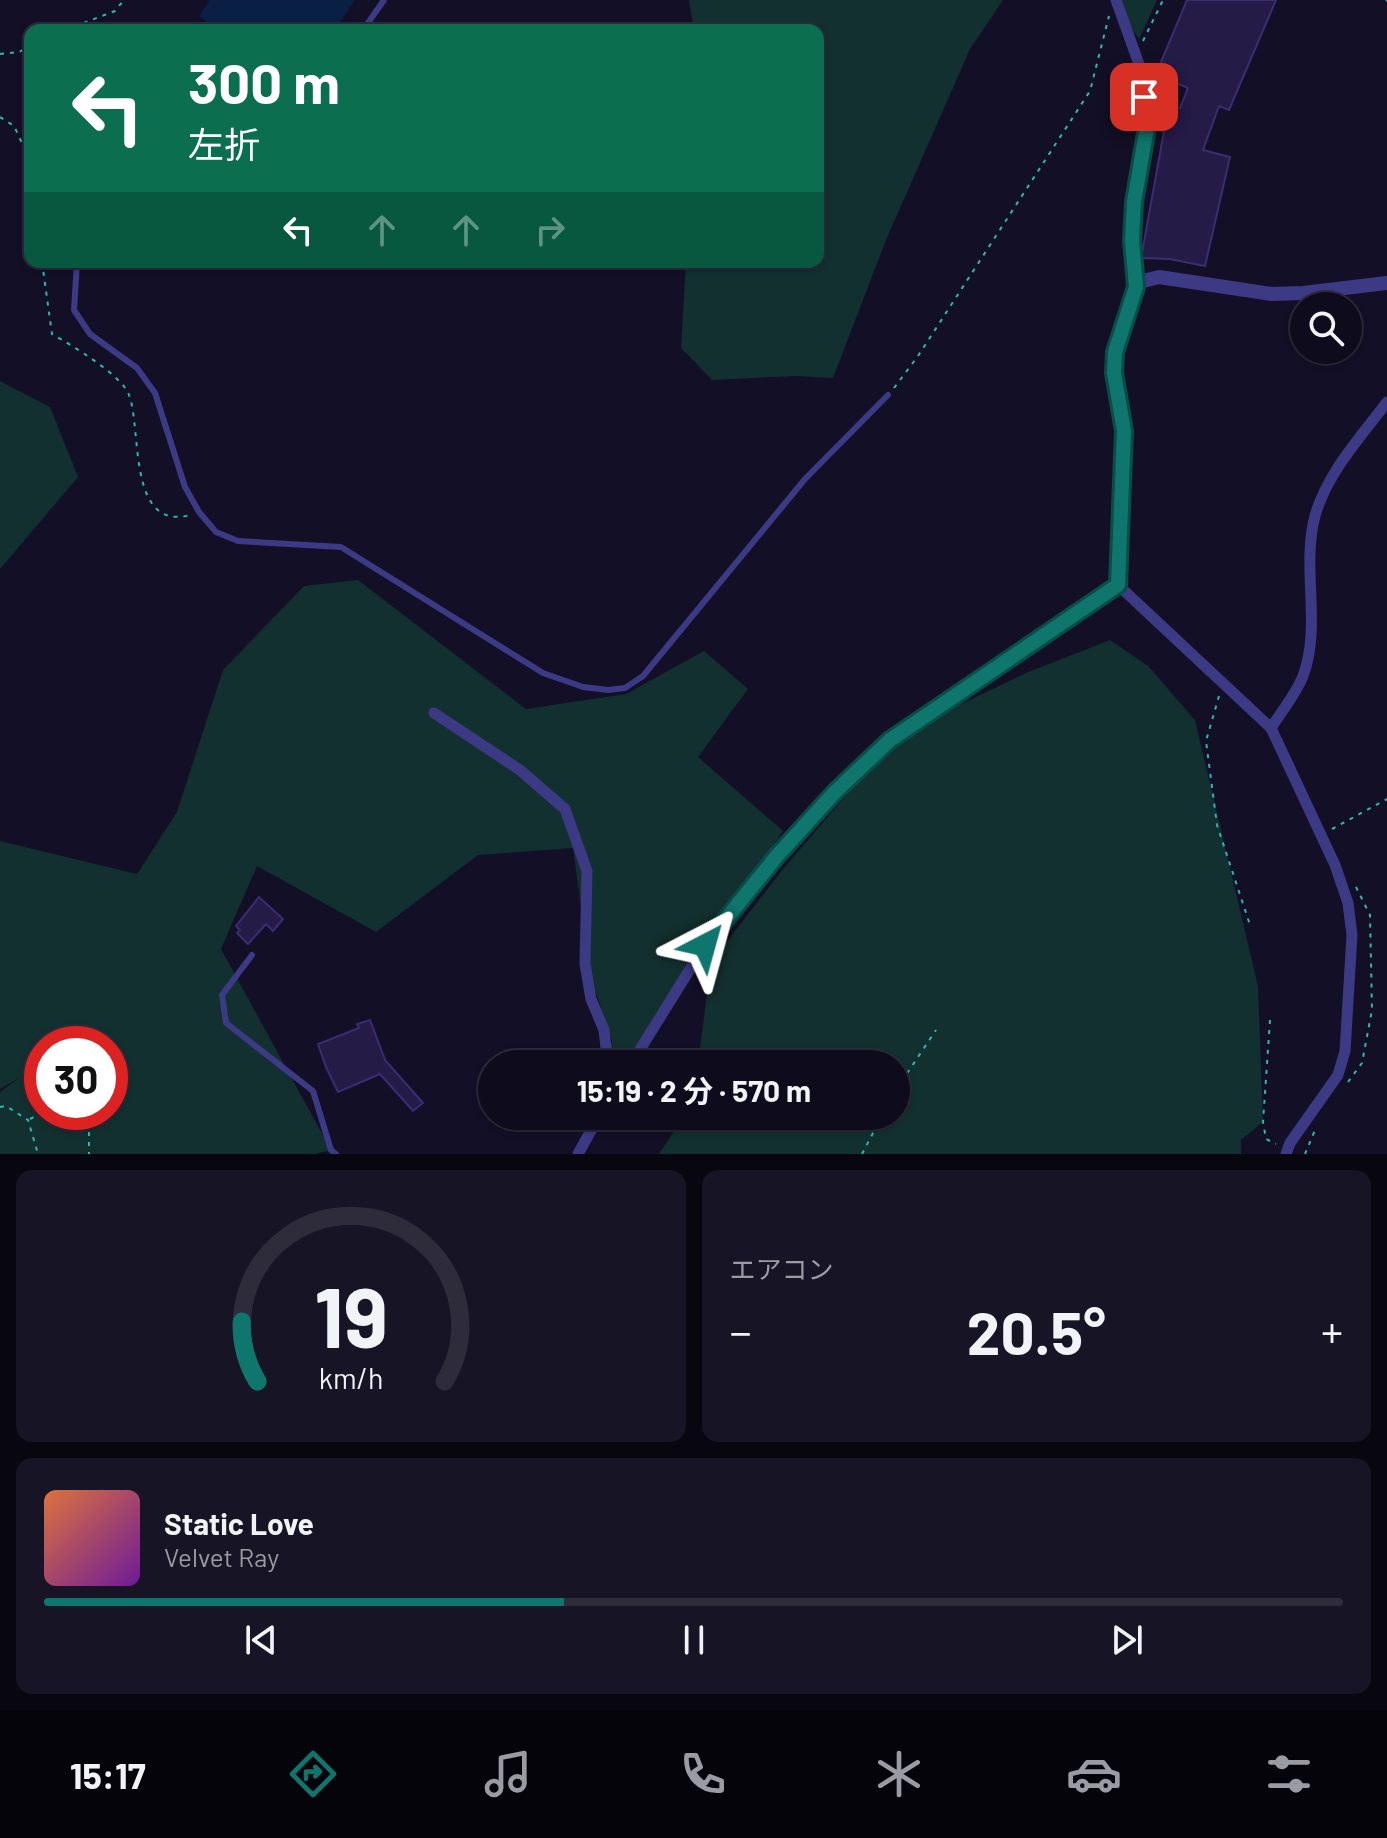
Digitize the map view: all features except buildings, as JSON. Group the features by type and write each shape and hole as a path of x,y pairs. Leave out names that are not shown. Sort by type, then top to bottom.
{"street":[{"path":"1116,0 1140,67 1147,127 1134,202 1132,241 1136,287 1115,352 1114,373 1124,442 1118,585 1271,728 1321,834 1348,903 1351,924 1345,1051 1338,1075 1287,1152"},
{"path":"1136,287 1143,281 1159,277 1272,294 1387,283"},
{"path":"1271,728 1303,676 1310,643 1309,550 1321,497 1343,461 1387,402"},
{"path":"640,1050 705,945 776,857 835,792 890,740 1118,585"},
{"path":"434,713 520,770 565,809 587,871 585,964 591,999 604,1030 606,1050"},
{"path":"585,1137 586,1130"},
{"path":"578,1154 590,1130"}],"lane":[{"path":"367,24 384,0"},
{"path":"77,268 74,310 90,334 137,368 155,393 185,487 199,512 216,532 238,541 341,547 543,673 583,687 608,690 625,688 643,676 805,479 888,395"},
{"path":"252,955 222,995 226,1023 313,1091 331,1150 336,1154"}],"path":[{"path":"81,24 115,11 124,0"},
{"path":"1136,57 1163,0"},
{"path":"888,395 918,356 1090,91 1109,15"},
{"path":"0,54 24,49"},
{"path":"0,117 14,126 24,147"},
{"path":"43,268 52,334 93,359 129,392 141,482 151,501 165,514 173,516 199,512"},
{"path":"1223,684 1206,741 1217,825 1250,925"},
{"path":"1321,834 1387,799"},
{"path":"1270,1020 1263,1122 1266,1139 1287,1152"},
{"path":"910,1066 936,1030"},
{"path":"0,1107 6,1106 24,1117"},
{"path":"31,1130 38,1154"},
{"path":"89,1130 89,1154"},
{"path":"862,1154 875,1130"}],"green space":[{"path":"689,0 1003,0 970,49 886,240 833,378 796,376 712,380 681,348 686,268 824,268 824,24 693,24"},
{"path":"1112,0 1157,0 1139,39"},
{"path":"0,381 50,407 78,477 0,569"},
{"path":"358,580 526,709 626,694 704,651 748,689 698,757 783,831 637,1050 610,1050 612,1040 590,975 573,848 478,855 376,932 257,866 221,949 331,1150 315,1154 0,1154 0,1092 19,1078 0,1089 0,841 137,874 177,812 223,670 304,586"},
{"path":"1110,640 1148,666 1195,720 1258,986 1263,1122 1241,1140 1241,1154 659,1154 675,1130 910,1130 910,1050 700,1050 711,962 783,869 899,734 1026,673"}],"water":[{"path":"210,0 355,0 339,24 206,24 199,16"}],"route":[{"path":"705,945 776,857 835,792 890,740 1118,585 1124,431 1114,373 1115,352 1136,287 1132,241 1134,202 1147,127 1144,97"}]}
